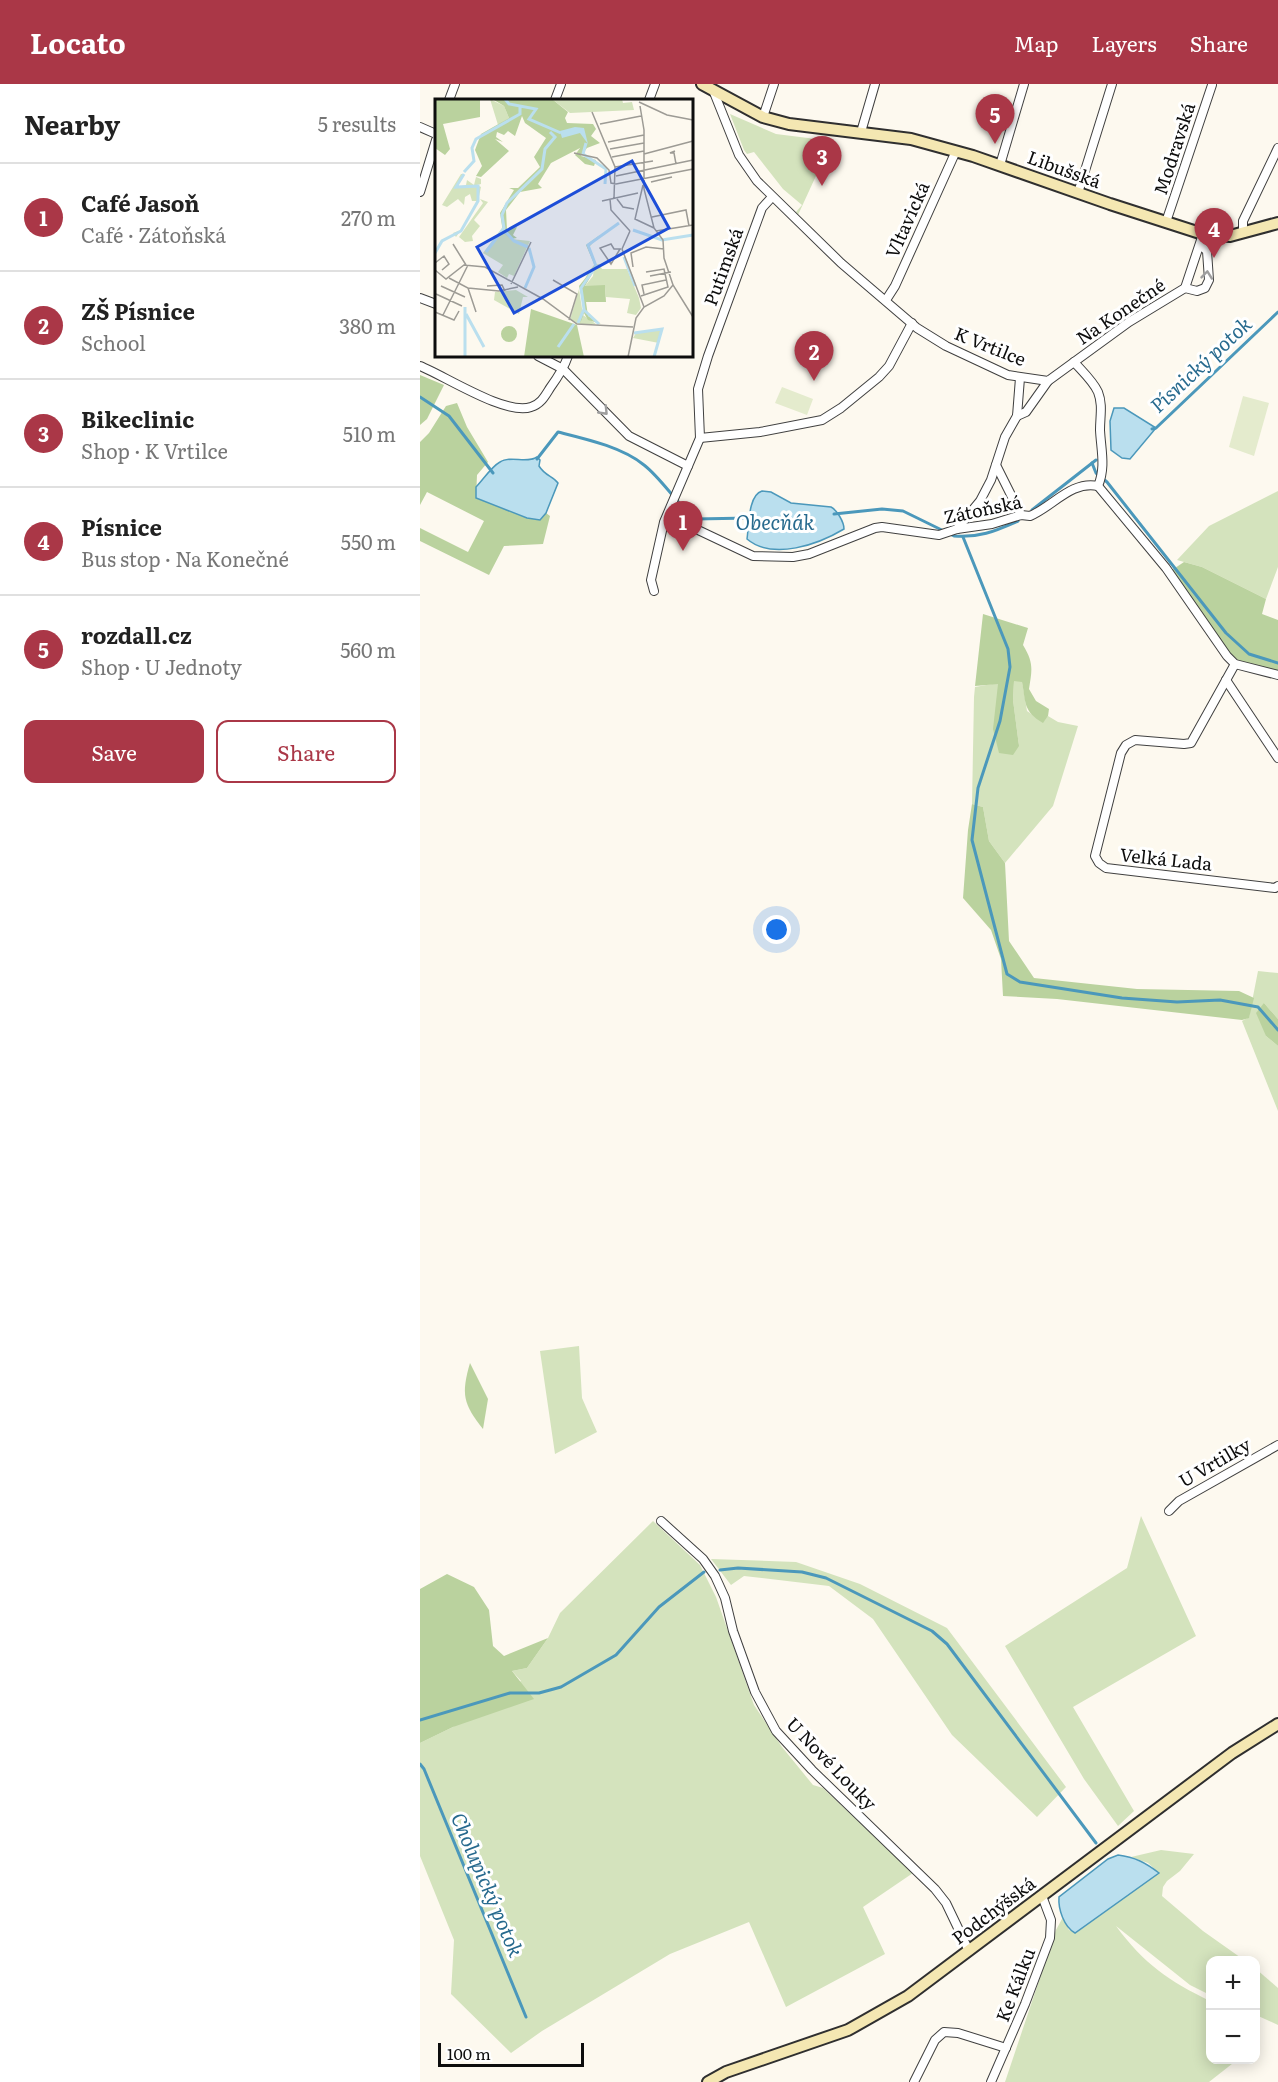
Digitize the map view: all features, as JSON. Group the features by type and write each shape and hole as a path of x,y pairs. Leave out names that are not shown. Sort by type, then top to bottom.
{"street":[{"path":"449,99 455,84"},
{"path":"555,99 561,84"},
{"path":"649,99 655,84"},
{"name":"Libušská","path":"702,84 763,117 789,124 912,139 956,151 1166,222 1201,240 1230,236 1278,223"},
{"path":"763,117 774,84"},
{"path":"861,132 875,84"},
{"path":"1000,165 1024,84"},
{"path":"1078,193 1112,84"},
{"name":"Modravská","path":"1166,222 1212,85"},
{"name":"K Vrtilce","path":"712,90 739,155 757,181 841,263 912,324 946,346 971,359 1020,378 1048,381"},
{"path":"420,127 435,134"},
{"path":"420,192 435,143"},
{"path":"1243,233 1243,221 1278,148"},
{"name":"Vltavická","path":"886,300 895,286 956,151"},
{"name":"Putimská","path":"654,591 651,580 662,531 700,438 698,389 704,367 762,208 772,197"},
{"name":"Na Konečné","path":"1185,288 1197,291 1205,288 1209,280 1207,252 1201,240"},
{"name":"Na Konečné","path":"1074,362 1129,322 1185,288 1201,240"},
{"path":"420,297 435,304"},
{"path":"700,438 760,432 822,420 879,377 889,366 912,324"},
{"path":"540,357 563,369 629,436 688,466"},
{"path":"420,366 490,400 520,409 528,409 540,403 563,369 568,357"},
{"path":"1017,416 1026,412 1048,381 1074,362 1096,388 1101,402 1100,431 1103,457 1100,480 1166,568 1227,657 1235,664 1278,675"},
{"path":"950,532 980,501 996,465 1005,437 1017,416 1020,378"},
{"path":"996,465 1021,515"},
{"name":"Zátoňská","path":"673,502 679,521 753,556 793,556 809,554 875,528 882,527 925,534 982,526 1021,515 1030,516 1079,486 1100,480"},
{"name":"Velká Lada","path":"1235,664 1191,743 1135,740 1126,745 1121,753 1095,856 1106,868 1275,888 1278,886"},
{"path":"1226,680 1278,758"},
{"name":"U Vrtilky","path":"1169,1511 1179,1501 1278,1445"},
{"name":"U Nové Louky","path":"661,1521 703,1559 715,1576 725,1598 733,1631 755,1692 776,1731 812,1770 935,1889 946,1903 969,1952"},
{"name":"Podchýšská","path":"708,2082 726,2072 848,2030 908,1996 1232,1753 1278,1724"},
{"name":"Ke Kálku","path":"991,2082 1050,1938 1051,1920 1042,1896"},
{"path":"914,2082 934,2040 944,2032 958,2033 1006,2048"}],"green space":[{"path":"730,114 776,134 832,141 798,215 796,212 802,205 783,189 754,152 747,154"},
{"path":"420,375 444,385 427,419 420,425"},
{"path":"782,387 813,399 807,415 775,403"},
{"path":"1243,396 1269,403 1254,456 1229,447"},
{"path":"457,403 467,427 488,462 477,475 476,498 527,518 540,520 546,513 550,516 543,544 504,546 489,575 420,541 420,528 468,552 484,521 427,492 420,505 420,442 429,433 446,406"},
{"path":"1278,491 1278,567 1266,599 1202,567 1177,560 1209,526"},
{"path":"1184,562 1202,567 1266,599 1262,614 1278,620 1278,675 1249,666 1225,648 1172,570"},
{"path":"983,614 1028,628 1023,645 1031,667 1029,689 1036,701 1049,709 1048,716 1043,723 1037,719 1026,706 1022,682 1014,681 1013,700 1019,746 1013,755 999,753 993,729 998,684 975,686"},
{"path":"1014,681 1022,681 1027,711 1043,722 1048,716 1058,722 1078,726 1053,806 1005,863 989,841 983,807 972,804 974,697 975,687 998,683 1019,746 1013,700"},
{"path":"972,804 983,807 989,841 1005,863 1009,941 1034,978 1137,989 1239,991 1254,998 1249,1018 1242,1020 1057,999 1003,996 1001,959 991,930 963,898"},
{"path":"1258,971 1278,973 1278,1019 1264,1003 1266,1036 1278,1046 1278,1111 1242,1021 1249,1017"},
{"path":"1264,1003 1278,1019 1278,1046 1266,1036 1256,1013"},
{"path":"579,1346 582,1398 597,1432 555,1454 540,1351"},
{"path":"470,1363 488,1399 483,1429 471,1412 466,1398 465,1383"},
{"path":"1141,1516 1196,1636 1073,1707 1134,1811 1118,1826 1084,1779 1005,1646 1127,1568"},
{"path":"653,1521 700,1565 716,1597 754,1705 782,1747 813,1785 823,1788 913,1873 863,1907 885,1954 786,2007 749,1922 670,1954 542,2031 511,2053 451,1994 454,1940 420,1856 420,1743 453,1727 521,1681 512,1671 527,1668 548,1638 560,1613"},
{"path":"711,1559 796,1562 860,1584 947,1628 1066,1787 1037,1817 952,1735 873,1619 829,1586 744,1576 731,1585"},
{"path":"447,1574 474,1587 489,1610 493,1646 504,1656 548,1638 527,1668 512,1671 534,1699 453,1727 420,1743 420,1589"},
{"path":"1161,1850 1194,1854 1180,1871 1167,1881 1163,1887 1162,1896 1203,1931 1238,1956 1206,1956 1206,1993 1190,1985 1116,1926 1137,1951 1158,1970 1206,1999 1206,2064 1232,2064 1209,2082 1005,2082 1056,1930 1063,1917 1069,1930 1076,1933 1159,1873 1148,1863 1131,1857"},
{"path":"1260,1972 1278,1988 1278,2025 1260,2017"}],"water":[{"path":"1114,408 1124,408 1156,428 1130,459 1122,458 1111,450 1110,421"},
{"path":"537,457 540,460 541,469 558,483 546,513 540,520 527,518 476,498 476,487 497,464 509,459 528,460"},
{"name":"Obecňák","path":"762,491 771,492 791,503 831,507 840,516 844,529 822,540 796,548 770,549 758,546 747,539 754,498"},
{"path":"1118,1855 1140,1861 1159,1873 1075,1933 1062,1917 1059,1897 1108,1859"}],"waterway":[{"name":"Písnický potok","path":"1152,429 1156,428 1278,312"},
{"name":"Písnický potok","path":"420,397 449,416 493,473"},
{"name":"Písnický potok","path":"537,459 558,432 592,441 615,448 644,465 695,519 750,518"},
{"name":"Písnický potok","path":"1032,510 1096,460"},
{"path":"1092,463 1096,473 1107,482 1226,633 1249,654 1278,663"},
{"name":"Písnický potok","path":"834,514 882,509 903,511 954,536 980,535 1018,521"},
{"path":"963,537 1008,649 1010,667 1000,721 978,788 972,840 1007,974 1020,982 1122,998 1177,1002 1220,1000 1258,1007 1278,1030"},
{"path":"720,1570 738,1568 802,1572 826,1578 932,1631 947,1644 1096,1843"},
{"path":"420,1720 510,1693 539,1693 561,1687 616,1655 659,1607 704,1572"},
{"name":"Cholupický potok","path":"420,1764 526,2017"}],"place":[{"name":"rozdall.cz","path":"995,144"},
{"name":"Bikeclinic","path":"822,186"},
{"name":"Písnice","path":"1214,258"},
{"name":"ZŠ Písnice","path":"814,381"},
{"name":"Café Jasoň","path":"683,551"}]}
